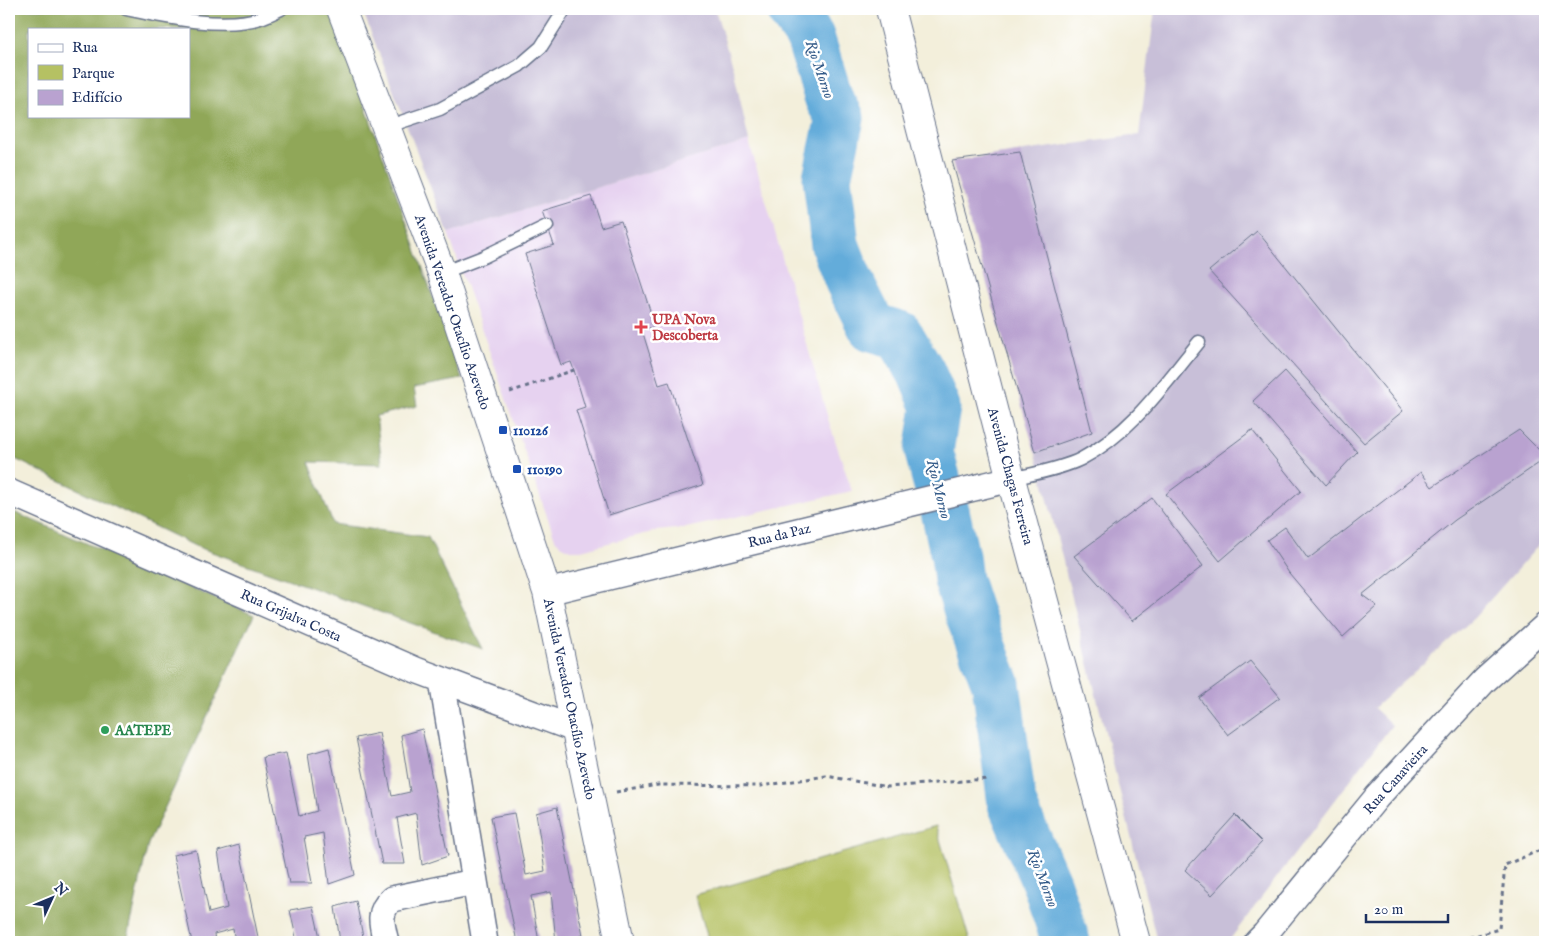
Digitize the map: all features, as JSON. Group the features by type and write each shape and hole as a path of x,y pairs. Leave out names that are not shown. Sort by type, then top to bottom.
{"main road":[{"name":"Avenida Vereador Otacílio Azevedo","path":"341,9 442,272 547,592 620,942"},
{"name":"Avenida Chagas Ferreira","path":"890,9 1000,482 1136,942"}],"street":[{"name":"Rua da Paz","path":"547,592 1000,482"},
{"name":"Rua Grijalva Costa","path":"9,492 442,681 577,730"},
{"name":"Rua Canavieira","path":"1257,942 1266,934 1384,790 1485,680 1545,626"},
{"path":"442,681 485,942"},
{"path":"386,942 382,926 382,914 385,905 392,899 474,882"}],"lane":[{"path":"126,9 156,16 221,24 259,18 281,9"},
{"path":"386,127 440,109 520,66 541,47 566,9"},
{"path":"442,272 483,257 547,226"},
{"path":"1000,482 1079,460 1103,445 1144,409 1199,342"}],"path":[{"path":"485,401 574,370"},
{"path":"590,796 658,785 761,786 826,776 888,787 987,779"},
{"path":"1454,942 1499,929 1505,865 1545,848"}],"shaded area":[{"path":"362,9 715,9 734,72 749,141 448,233"},
{"path":"1155,9 1545,9 1545,538 1474,618 1374,708 1392,725 1228,942 1157,942 1041,472 952,161 1139,135"},
{"name":"UPA Nova Descoberta","path":"749,141 829,422 852,491 686,528 656,531 581,550 570,550 555,539 448,233"}],"green space":[{"path":"9,9 331,9 462,379 414,388 417,406 376,416 382,464 309,462 333,524 428,537 483,649 195,546 9,456"},
{"name":"AATEPE","path":"9,510 254,615 148,844 127,942 9,942"},
{"path":"936,826 970,942 709,942 695,895"}],"building":[{"path":"1020,152 1092,432 1035,452 952,161"},
{"path":"591,196 601,227 621,221 655,326 642,330 659,385 669,382 703,485 609,515 576,410 585,407 574,370 571,362 561,365 525,254 554,245 542,211"},
{"path":"1257,231 1403,411 1364,443 1209,271"},
{"path":"1285,371 1357,452 1326,485 1253,401"},
{"path":"1252,430 1301,491 1220,561 1166,494"},
{"path":"1519,430 1545,456 1545,459 1455,520 1362,595 1377,606 1343,637 1289,573 1267,540 1285,527 1308,559 1421,472 1432,487"},
{"path":"1152,498 1203,566 1132,621 1074,556"},
{"path":"1250,661 1280,697 1228,735 1199,698"},
{"path":"422,729 448,856 422,865 416,813 397,818 405,864 382,864 356,738 379,733 392,796 410,792 401,735"},
{"path":"329,748 355,875 329,884 323,833 304,837 312,883 289,883 263,757 286,753 299,816 317,811 308,754"},
{"path":"557,807 583,935 562,942 556,942 551,892 531,896 539,942 517,942 491,817 514,813 526,875 545,871 536,813"},
{"path":"1235,815 1262,842 1212,895 1185,870"},
{"path":"239,845 259,942 235,942 233,929 214,934 215,942 192,942 173,855 196,850 209,913 227,908 218,851"},
{"path":"356,901 364,942 340,942 335,907"},
{"path":"313,906 321,942 297,942 290,910"}],"waterway":[{"name":"Rio Morno","path":"790,9 810,37 829,99 840,118 827,178 835,245 849,281 872,327 899,335 921,372 936,407 929,452 945,511 958,580 996,684 1012,804 1047,885 1066,942"}],"place":[{"name":"UPA Nova Descoberta","path":"641,327"},
{"name":"110126","path":"503,430"},
{"name":"110190","path":"517,469"},
{"name":"AATEPE","path":"105,730"}]}
